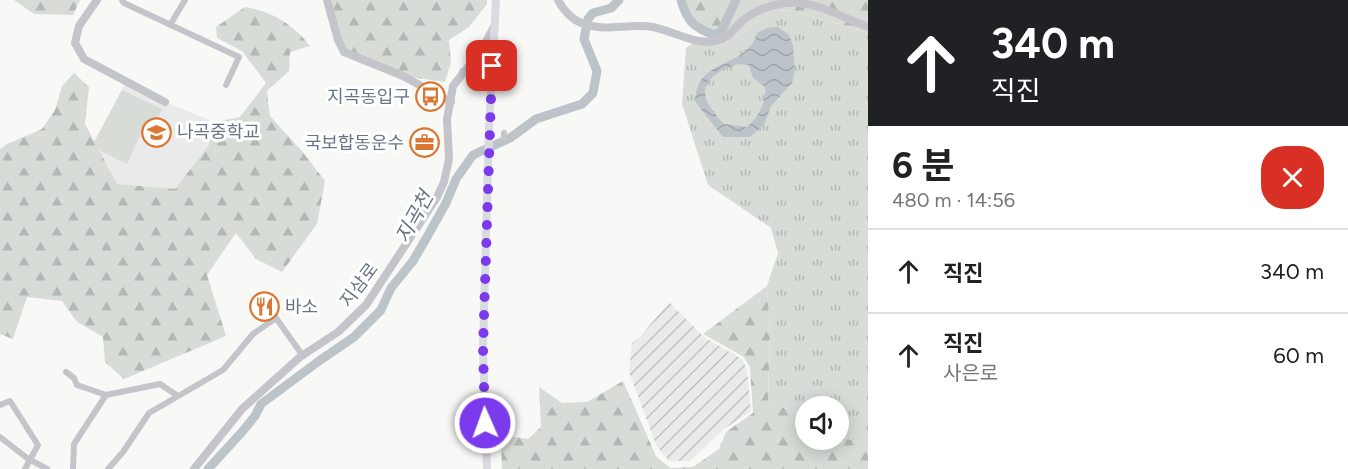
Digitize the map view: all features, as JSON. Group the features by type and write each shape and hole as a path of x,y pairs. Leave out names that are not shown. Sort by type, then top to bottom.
{"main road":[{"path":"487,469 483,348 489,128 496,0"}],"street":[{"path":"97,0 79,26 75,43 84,59 165,102"},
{"path":"123,0 124,3 239,57 226,85"},
{"path":"170,25 185,0"},
{"path":"327,0 338,40 344,52 403,76 451,102"},
{"path":"558,0 563,9 582,24 607,28 652,27 708,42 725,38 752,13 784,3 804,2 868,27"},
{"path":"475,60 494,27"},
{"name":"지삼로","path":"194,469 242,409 303,356 338,332 366,305 437,197 444,182 449,159 447,119 453,86 475,60 494,48"},
{"path":"463,72 481,73 491,85"},
{"path":"108,469 123,452 149,413 223,370 253,334 276,318 303,356"},
{"path":"66,372 74,378 77,385 106,395 160,384 178,396"},
{"path":"73,469 74,444 106,395"},
{"path":"0,405 10,401 38,445 26,469"},
{"path":"0,437 30,460 47,469"}],"shaded area":[{"name":"나곡중학교","path":"126,82 165,102 214,122 209,145 175,189 117,184 94,142"},
{"path":"669,302 704,337 742,359 747,369 751,411 724,429 690,461 669,461 656,445 629,372 632,343 640,337"}],"green space":[{"path":"14,0 80,0 73,15 34,14"},
{"path":"328,0 487,0 487,4 469,27 449,40 451,62 445,82 403,76 344,52"},
{"path":"678,0 736,0 721,32 705,32"},
{"path":"731,0 796,0 794,11 776,10 727,42 722,34 726,26"},
{"path":"796,0 868,0 868,33 794,11"},
{"path":"245,7 282,20 310,46 290,52 289,71 267,91 270,116 325,181 317,224 282,272 256,259 236,233 207,275 226,336 124,379 105,362 103,337 77,322 62,301 27,297 13,339 0,334 0,149 42,129 55,110 62,86 74,73 89,87 85,124 117,184 175,189 209,145 214,122 240,117 266,83 242,51 217,38 216,27"},
{"path":"776,10 794,11 868,33 868,440 849,439 849,396 795,396 795,413 768,400 770,331 767,286 778,253 771,228 708,185 682,104 686,48 702,37 727,42"},
{"path":"122,90 162,109 156,122 144,127 127,164 99,150 94,142"},
{"path":"767,286 770,331 768,400 795,413 795,450 849,450 849,439 868,440 868,469 502,469 499,399 507,436 528,439 541,427 539,387 562,403 587,402 623,381 656,456 670,468 693,467 719,449 726,432 753,413 750,368 744,357 703,334"}],"water":[{"path":"778,27 789,35 793,46 795,71 792,83 771,106 764,125 750,137 723,137 696,103 697,88 711,70 743,53 751,45 757,33 767,28","holes":["739,64 749,65 753,78 765,87 761,109 747,127 724,124 711,108 705,90 712,78 725,69"]}],"waterway":[{"name":"지곡천","path":"208,469 242,432 261,404 354,337 381,310 391,288 413,261 446,203 456,179 473,155 510,138 536,119 582,104 593,93 597,71 584,39 588,19 593,13 611,8 619,0"},
{"name":"지곡천","path":"681,0 692,22 714,35 721,32 736,0"}],"place":[{"name":"지곡동입구","path":"431,97"},
{"name":"나곡중학교","path":"156,132"},
{"name":"국보합동운수","path":"425,143"},
{"name":"바소","path":"264,307"}],"route":[{"path":"485,423 483,348 492,66"}]}
